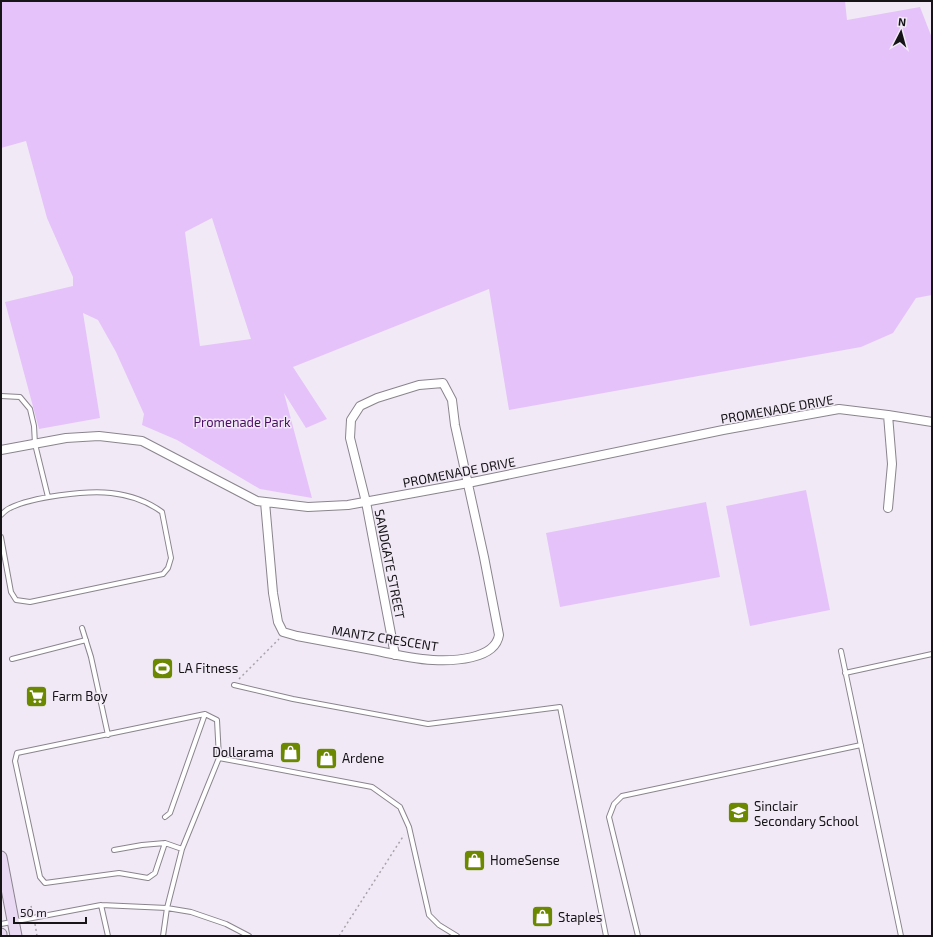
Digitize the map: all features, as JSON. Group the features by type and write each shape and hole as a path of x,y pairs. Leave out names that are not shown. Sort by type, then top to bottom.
{"street":[{"name":"SANDGATE STREET","path":"395,655 366,502 350,438 351,420 360,406 377,398 419,385 443,383 452,400 455,425 468,483"},
{"name":"PROMENADE DRIVE","path":"1,450 66,438 99,436 142,441 257,501 308,507 348,505 366,502 468,483 723,430 839,409 932,422"},
{"path":"888,415 892,464 888,508"},
{"name":"MANTZ CRESCENT","path":"286,632 297,636 395,655 432,660 471,658 487,653 498,641 498,636 484,557 468,483"},
{"path":"265,502 273,593 278,622 283,632 286,632"},
{"path":"1,857 16,936"}],"lane":[{"path":"1,396 20,397 30,409 34,426 35,444 48,497"},
{"path":"1,515 10,508 48,497 110,492 131,496 152,505 162,512 171,558 168,568 163,574 30,602 16,600 11,592 1,537"},
{"path":"82,628 91,658 108,735"},
{"path":"12,659 86,640"},
{"path":"841,651 901,936"},
{"path":"845,673 932,654"},
{"path":"234,685 293,699 428,724 560,707 606,936"},
{"path":"164,817 170,813 205,714"},
{"path":"163,936 167,908 182,848 219,758 217,720 205,714 17,753 15,761 40,877 45,883 119,874 148,878 155,873 165,843"},
{"path":"638,936 609,817 614,804 622,796 861,745"},
{"path":"219,758 372,787 400,807 409,827 429,915 439,925 457,936"},
{"path":"114,850 165,843 182,848"},
{"path":"101,905 108,936"},
{"path":"1,924 101,905 167,908 191,912 219,922 249,936"}],"path":[{"path":"234,685 286,632"},
{"path":"339,936 409,827"},
{"path":"36,930 37,936"}],"green space":[{"name":"Promenade Park","path":"1,1 845,1 847,20 920,7 932,38 932,295 916,298 893,333 861,347 509,410 489,289 293,367 327,419 306,428 284,393 312,498 260,489 177,440 142,425 144,414 116,352 98,320 83,313 100,418 39,429 5,302 73,286 73,277 47,218 26,141 1,148","holes":["212,218 251,339 200,346 185,232"]},
{"path":"806,490 830,610 750,626 726,506"},
{"path":"706,502 720,577 560,607 546,533"}],"place":[{"name":"LA Fitness","path":"162,668"},
{"name":"Farm Boy","path":"37,696"},
{"name":"Dollarama","path":"290,752"},
{"name":"Ardene","path":"327,758"},
{"name":"Sinclair Secondary School","path":"739,813"},
{"name":"HomeSense","path":"474,860"},
{"name":"Staples","path":"543,917"}]}
